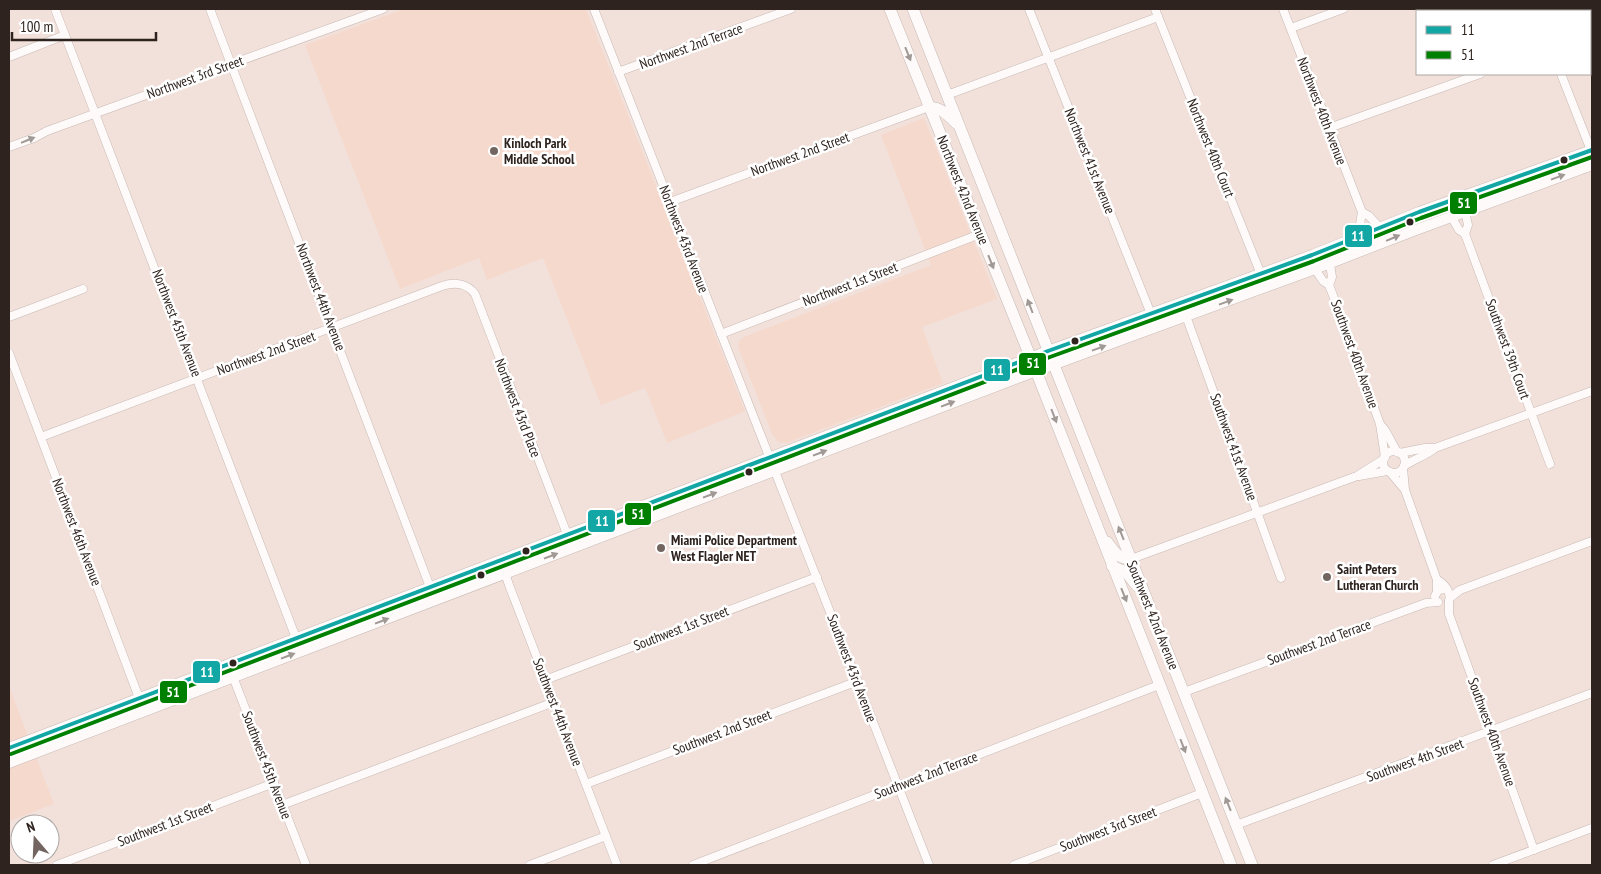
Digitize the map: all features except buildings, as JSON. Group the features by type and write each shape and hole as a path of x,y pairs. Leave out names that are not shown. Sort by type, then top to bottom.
{"main road":[{"name":"Northwest 42nd Avenue","path":"890,9 1036,371"},
{"name":"Northwest 42nd Avenue","path":"913,9 1053,364"},
{"path":"929,107 937,108 944,112 960,126"},
{"path":"9,748 1048,351 1592,152"},
{"path":"9,763 1053,364 1330,264 1451,216 1592,165"},
{"name":"Southwest 42nd Avenue","path":"1053,364 1252,865"},
{"name":"Southwest 42nd Avenue","path":"1036,371 1230,865"},
{"path":"1099,533 1118,555 1124,559 1131,559"},
{"path":"1112,566 1126,572 1145,595"},
{"path":"415,608 430,587"},
{"path":"1160,685 1185,696"}],"street":[{"name":"Northwest 45th Avenue","path":"55,9 198,378 296,638"},
{"name":"Northwest 44th Avenue","path":"210,9 430,587"},
{"name":"Northwest 3rd Street","path":"9,147 365,12 382,9"},
{"name":"Northwest 43rd Avenue","path":"594,9 774,470"},
{"name":"Northwest 2nd Terrace","path":"618,72 791,9"},
{"name":"Northwest 41st Avenue","path":"1029,9 1151,314"},
{"name":"Northwest 40th Court","path":"1155,9 1266,287"},
{"name":"Northwest 40th Avenue","path":"1283,9 1362,212 1369,216 1380,228"},
{"path":"1291,28 1343,9"},
{"path":"947,95 1158,17"},
{"path":"9,58 65,34"},
{"path":"1329,128 1477,75"},
{"path":"1561,75 1592,152"},
{"name":"Northwest 2nd Street","path":"670,202 929,107"},
{"name":"Southwest 39th Court","path":"1465,211 1468,226 1465,234"},
{"path":"1358,237 1362,212"},
{"name":"Southwest 39th Court","path":"1451,216 1459,230 1465,234 1550,464"},
{"name":"Northwest 1st Street","path":"721,334 980,234"},
{"name":"Southwest 40th Avenue","path":"1329,285 1332,277 1330,264"},
{"name":"Southwest 40th Avenue","path":"1315,269 1323,281 1329,285 1380,424 1384,466 1405,490"},
{"name":"Northwest 2nd Street","path":"41,437 442,286 464,285"},
{"name":"Northwest 43rd Place","path":"464,285 475,294 567,534"},
{"path":"9,317 83,289"},
{"name":"Southwest 41st Avenue","path":"1186,316 1281,578"},
{"name":"Northwest 46th Avenue","path":"9,353 144,710"},
{"path":"1357,476 1398,472 1410,461 1435,448 1592,390"},
{"name":"Southwest 40th Avenue","path":"1380,424 1398,453 1404,459 1405,490 1437,580 1437,598 1449,614 1534,850"},
{"path":"1131,559 1357,476 1390,452 1398,453 1435,448"},
{"name":"Southwest 43rd Avenue","path":"774,470 929,865"},
{"path":"1448,594 1440,589 1437,598 1444,604 1448,594 1592,541"},
{"name":"Southwest 44th Avenue","path":"507,557 505,573 617,865"},
{"name":"Southwest 1st Street","path":"545,680 817,577"},
{"name":"Southwest 40th Avenue","path":"1437,580 1448,594 1449,614"},
{"name":"Southwest 2nd Terrace","path":"1185,696 1437,598"},
{"name":"Southwest 45th Avenue","path":"228,664 306,865"},
{"name":"Southwest 2nd Street","path":"586,784 858,681"},
{"name":"Southwest 2nd Terrace","path":"693,865 1160,685"},
{"name":"Southwest 4th Street","path":"1236,825 1592,693"},
{"path":"282,805 554,702"},
{"name":"Southwest 1st Street","path":"57,865 274,784"},
{"name":"Southwest 3rd Street","path":"1014,865 1202,793"},
{"path":"1493,865 1592,828"},
{"path":"530,865 606,836"}],"shaded area":[{"name":"Kinloch Park Middle School","path":"404,9 586,9 745,411 667,443 645,388 601,405 543,258 487,280 479,258 400,289 305,45"},
{"path":"924,118 997,299 922,327 943,383 786,443 778,442 772,434 738,347 739,341 744,337 931,265 881,135"},
{"path":"9,686 54,804 28,814 10,814 9,821"}],"transit line":[{"name":"11","path":"9,748 1048,351 1312,255 1419,212 1592,150"},
{"name":"51","path":"11,754 1050,357 1314,261 1421,218 1592,157"}],"place":[{"name":"Kinloch Park Middle School","path":"494,151"},
{"name":"Miami Police Department West Flagler NET","path":"661,548"},
{"name":"Saint Peters Lutheran Church","path":"1327,577"}]}
